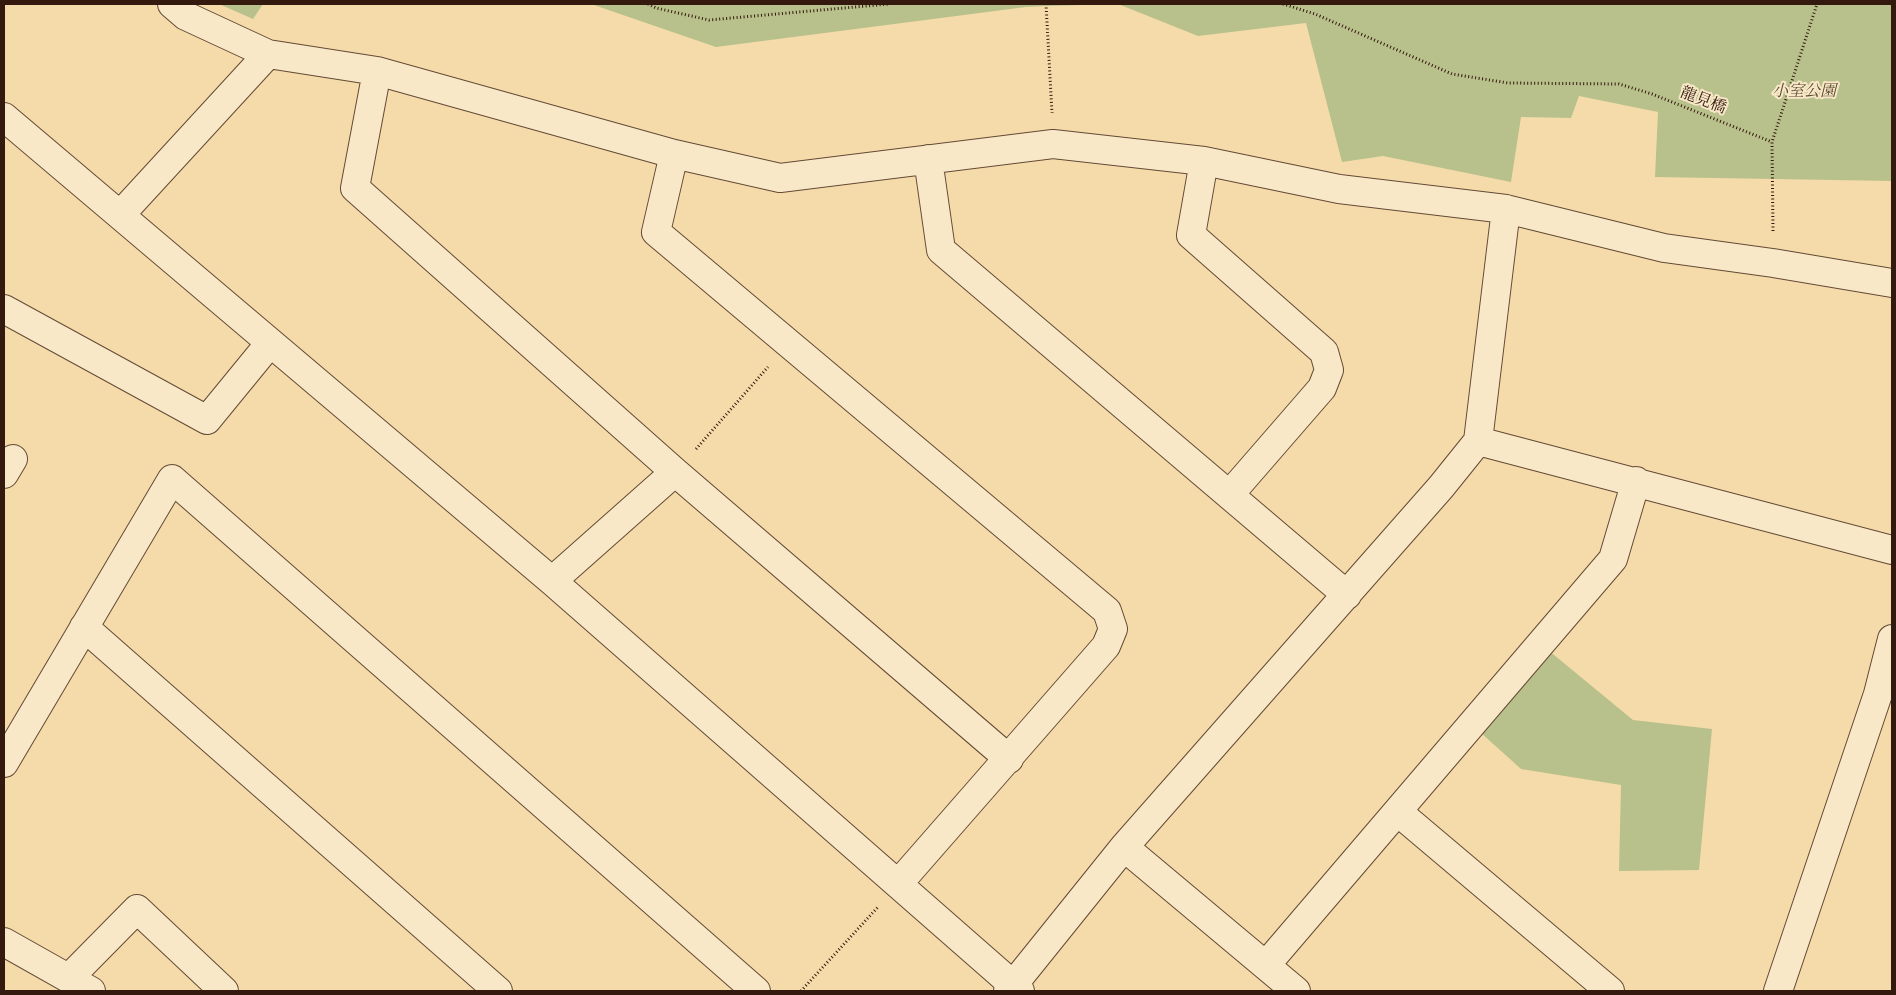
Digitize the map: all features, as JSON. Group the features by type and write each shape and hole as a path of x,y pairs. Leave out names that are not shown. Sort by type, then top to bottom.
{"street":[{"path":"172,4 186,16 268,54 377,71 674,154 780,178 1053,144 1204,161 1339,189 1506,209 1664,248 1773,263 1892,283"},
{"path":"120,216 268,54"},
{"path":"377,71 356,188 675,472 1009,759"},
{"path":"4,117 552,581 898,884 1014,989 1124,847 1347,595 1441,487 1478,441 1506,209"},
{"path":"674,154 656,232 1107,611 1112,629 1106,646 898,884"},
{"path":"928,159 941,250 1347,595"},
{"path":"1204,161 1191,235 1324,352 1329,370 1322,388 1230,494"},
{"path":"4,309 207,420 270,343"},
{"path":"1478,441 1636,481 1892,550"},
{"path":"552,581 675,472"},
{"path":"4,763 172,479 756,991"},
{"path":"1266,965 1614,559 1636,481"},
{"path":"84,627 498,991"},
{"path":"1778,991 1878,694 1892,639"},
{"path":"1398,812 1610,991"},
{"path":"1124,847 1296,991"},
{"path":"7,948 80,984 137,909 224,991"}],"path":[{"path":"648,4 656,8 709,20 889,4"},
{"path":"1046,4 1053,144"},
{"name":"龍見橋","path":"1282,4 1315,14 1452,74 1523,84 1618,84 1668,101 1772,142"},
{"path":"1773,263 1772,142 1817,4"},
{"path":"675,472 788,344"},
{"path":"801,991 898,884"}],"green space":[{"path":"219,4 263,4 253,19"},
{"path":"591,4 1118,4 1026,7 716,47"},
{"name":"小室公園","path":"1118,4 1892,4 1892,181 1655,177 1658,112 1579,96 1571,118 1521,117 1511,182 1383,156 1342,162 1306,23 1198,36"},
{"path":"1548,650 1633,720 1712,729 1699,870 1619,871 1621,785 1521,769 1480,732"}]}
